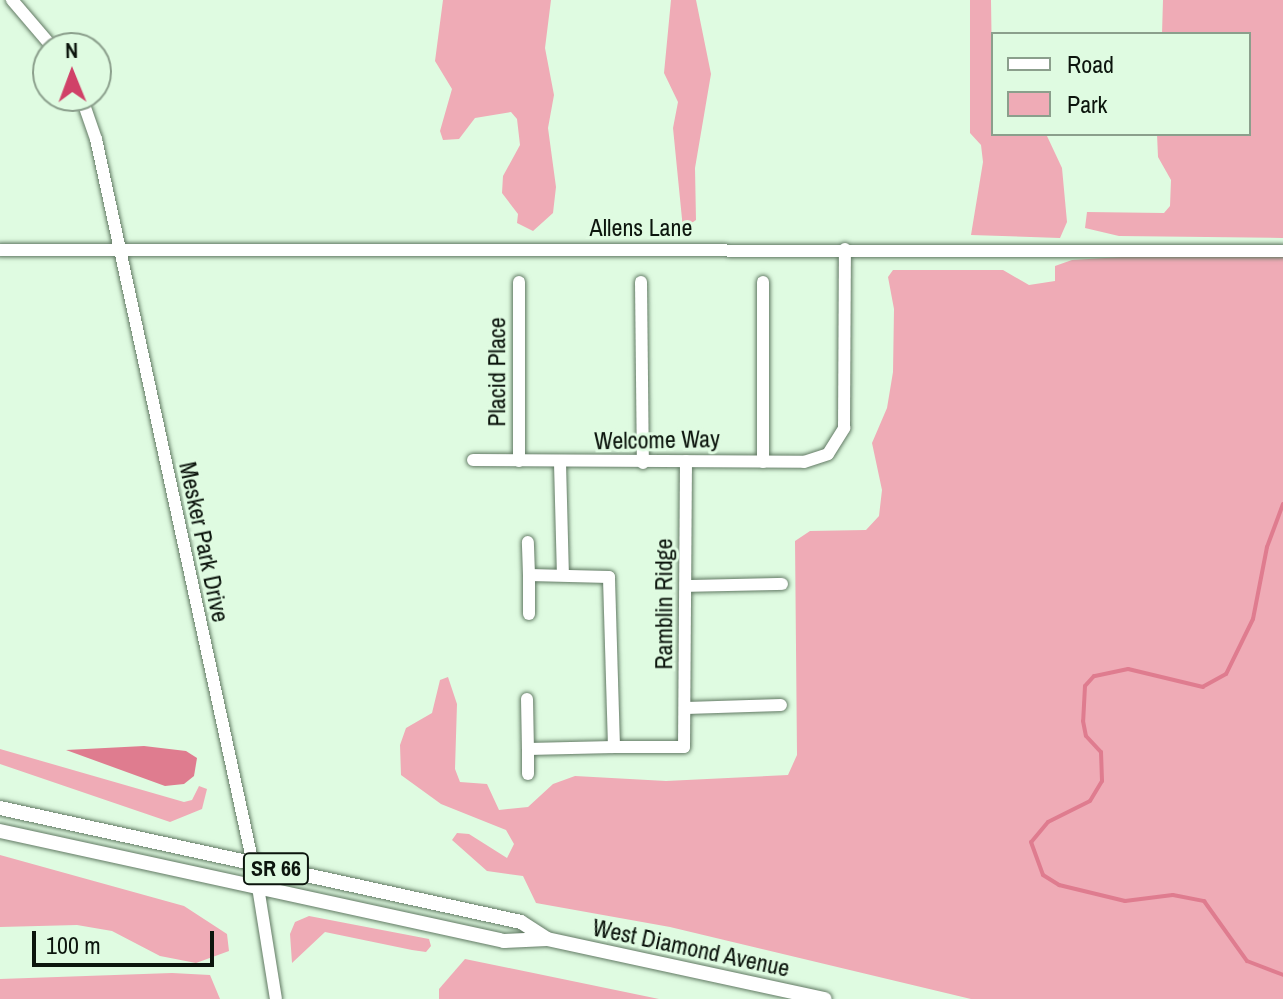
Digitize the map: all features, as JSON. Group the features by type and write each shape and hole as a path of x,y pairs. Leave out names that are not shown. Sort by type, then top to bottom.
{"main road":[{"name":"West Diamond Avenue","path":"0,808 521,922 547,939"},
{"name":"West Diamond Avenue","path":"0,831 516,943 547,939 825,999"}],"street":[{"path":"12,0 39,32"},
{"name":"Mesker Park Drive","path":"85,112 119,249 258,887 276,999"},
{"name":"Welcome Way","path":"473,460 643,463 818,459 836,446 844,428 845,249"},
{"name":"Allens Lane","path":"0,250 1283,251"},
{"name":"Placid Place","path":"519,282 519,461"},
{"path":"641,282 643,463"},
{"path":"763,282 763,462"},
{"name":"Ramblin Ridge","path":"614,747 684,747 686,461"},
{"path":"560,463 563,574"},
{"path":"528,542 529,614"},
{"path":"528,749 614,747 609,577 529,575"},
{"path":"686,586 782,584"},
{"path":"527,699 528,774"},
{"path":"686,708 781,705"}],"green space":[{"path":"443,0 551,0 545,48 554,95 548,128 556,187 553,213 533,231 517,223 518,214 502,193 503,176 520,145 517,119 511,112 475,118 459,139 443,140 440,131 452,89 435,61"},
{"path":"671,0 696,0 711,74 695,168 696,220 683,229 673,128 678,102 664,73"},
{"path":"970,0 991,0 991,136 1047,136 1062,168 1067,222 1060,238 971,235 983,162 981,145 970,133"},
{"path":"1163,0 1283,0 1283,238 1119,236 1085,228 1087,212 1164,213 1170,206 1171,180 1158,157 1157,136 1251,136 1251,32 1162,32"},
{"path":"1188,253 1283,255 1283,999 971,999 670,927 536,903 523,876 487,871 452,840 457,833 469,834 507,858 514,844 506,830 441,804 401,775 400,745 406,728 432,713 440,680 448,677 457,704 455,769 460,782 487,784 499,810 528,807 553,784 575,776 666,781 788,775 797,755 795,541 810,531 866,530 879,516 882,490 872,443 887,408 893,372 894,309 888,277 893,270 1003,270 1029,285 1055,281 1055,266 1072,260"},
{"path":"0,749 184,802 192,800 199,786 207,789 202,809 170,822 0,764"},
{"path":"0,855 184,906 227,934 229,951 196,963 160,956 112,931 77,925 0,927"},
{"path":"309,916 429,939 431,946 426,952 325,932 292,963 290,934 295,922"},
{"path":"465,959 659,999 439,999 439,989"},
{"path":"172,973 210,975 220,999 0,999 0,979"}],"shaded area":[{"path":"144,746 186,751 197,758 194,776 184,784 165,786 66,750"}],"waterway":[{"path":"1283,504 1267,547 1253,619 1226,674 1203,687 1128,669 1094,676 1085,686 1083,721 1086,736 1101,752 1102,781 1090,801 1048,822 1031,842 1043,875 1059,885 1125,901 1173,895 1204,901 1247,961 1283,975"}]}
